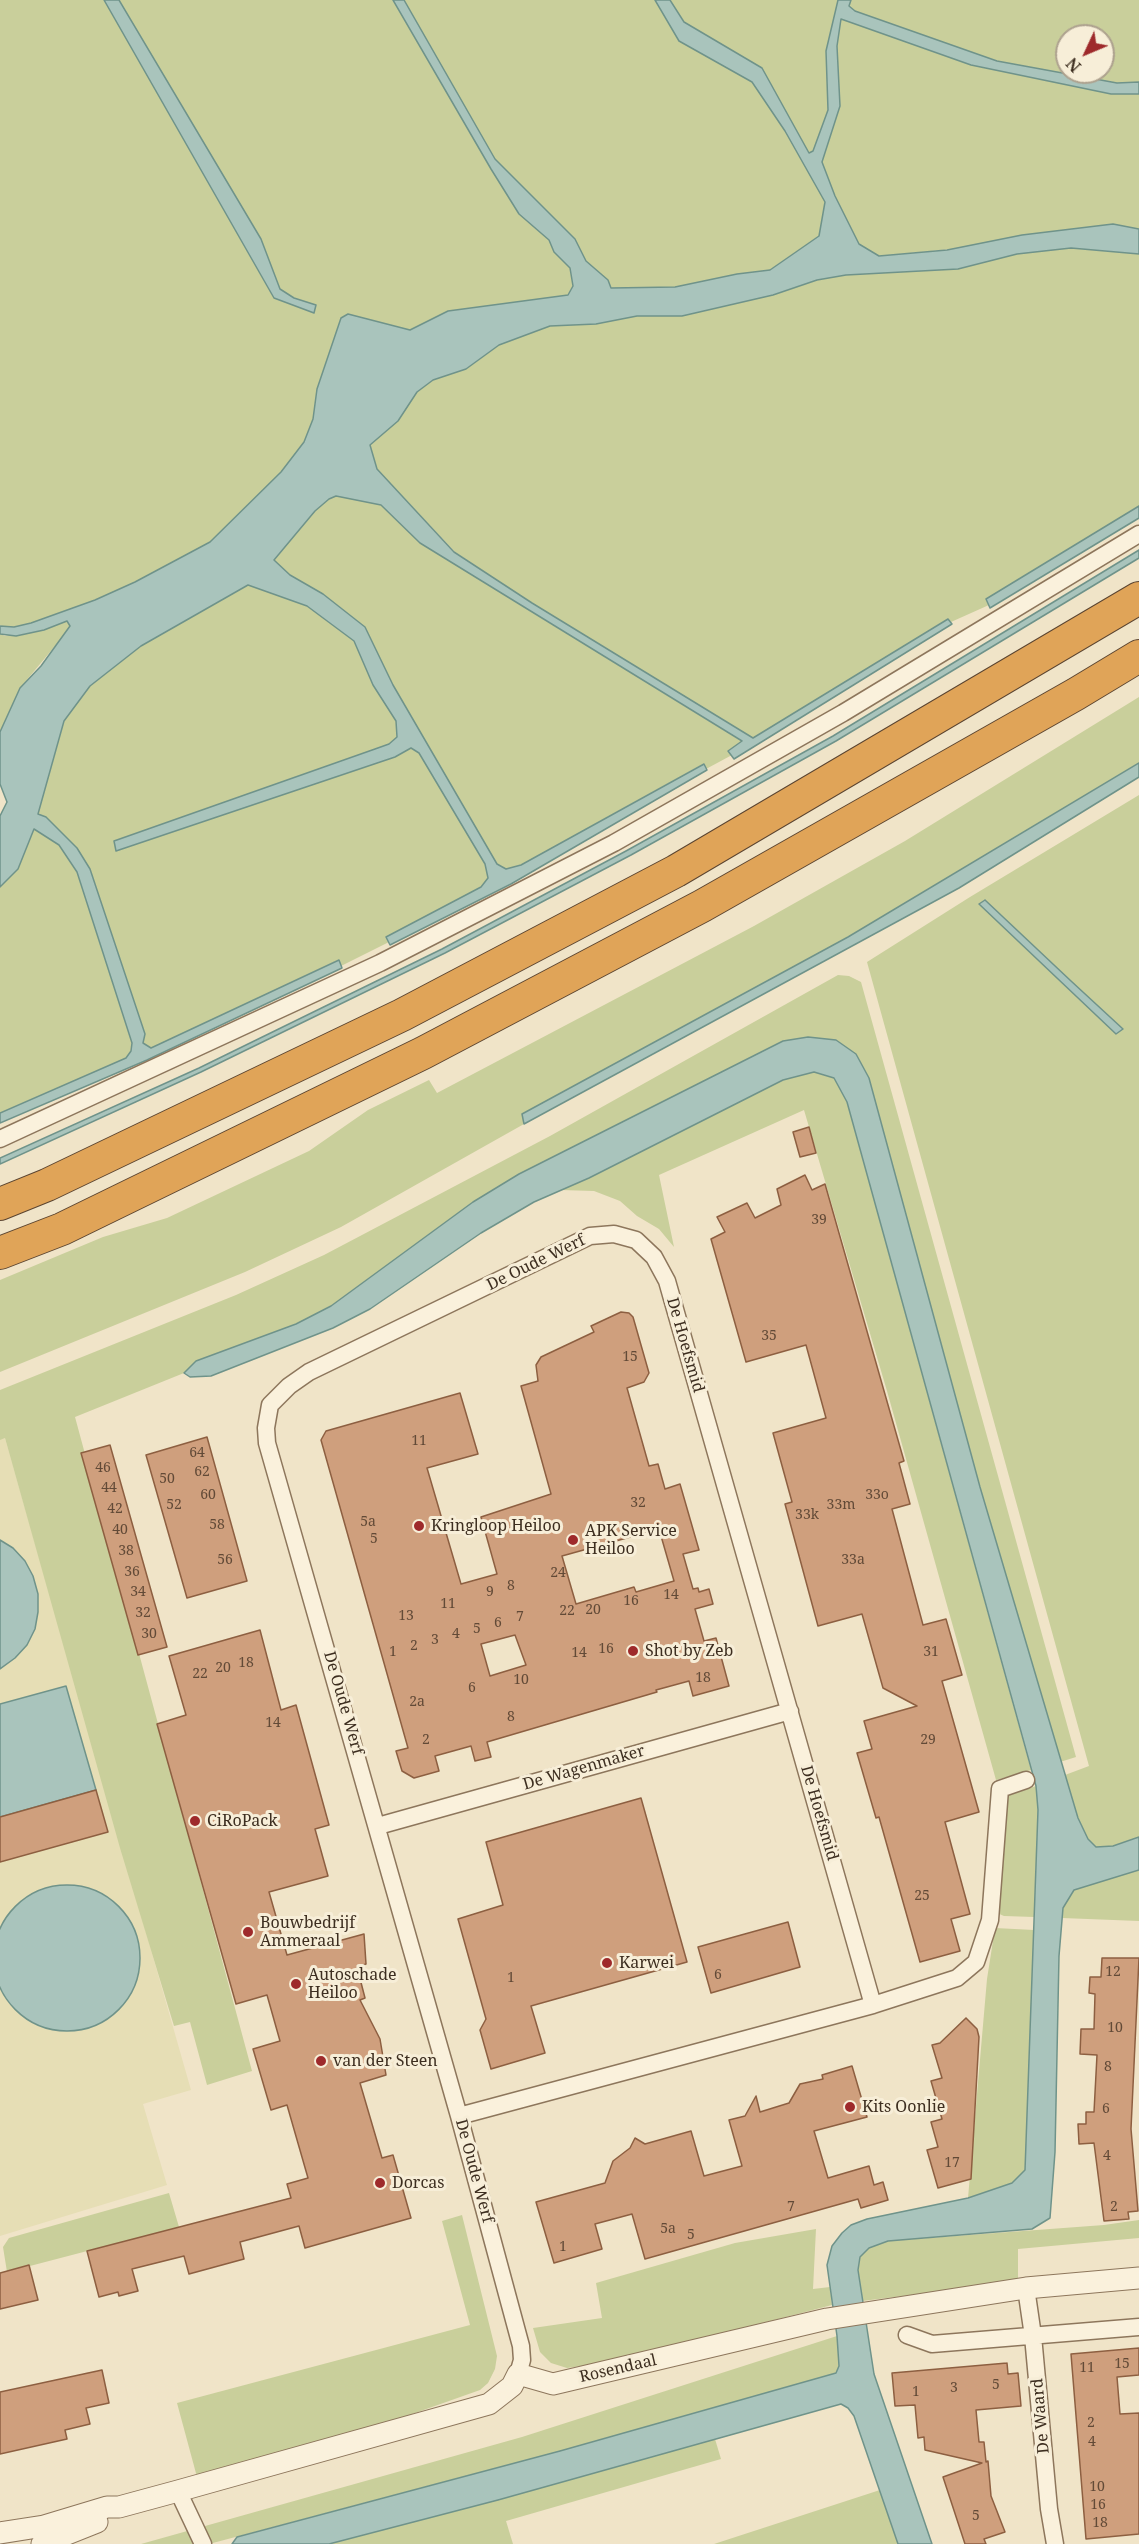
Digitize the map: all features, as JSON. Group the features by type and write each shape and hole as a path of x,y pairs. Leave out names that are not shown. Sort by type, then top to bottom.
{"highway":[{"path":"0,1204 47,1185 402,1015 676,871 1139,598"},
{"path":"0,1253 62,1229 433,1047 702,906 1139,656"}],"street":[{"path":"0,1139 380,963 614,843 843,713 1139,534"},
{"name":"De Hoefsmid","path":"614,1234 636,1240 654,1257 667,1281 873,2005"},
{"name":"De Oude Werf","path":"518,2374 522,2360 521,2346 378,1826 267,1443 266,1428 270,1405 289,1386 309,1372 590,1236 614,1234"},
{"name":"De Wagenmaker","path":"378,1826 790,1710"},
{"path":"459,2116 873,2005 957,1978 976,1962 990,1920 1000,1790 1026,1780"},
{"name":"Rosendaal","path":"518,2374 553,2384 826,2319 1026,2288 1139,2278"},
{"name":"De Waard","path":"1026,2288 1033,2336 1049,2510 1055,2544"},
{"path":"907,2335 932,2344 1139,2327"},
{"path":"0,2533 44,2526 107,2507 119,2507 489,2404 512,2386 518,2374"},
{"path":"178,2491 203,2544"},
{"path":"42,2544 112,2515 119,2507"}],"shaded area":[{"path":"5,1438 191,2090 143,2104 167,2185 0,2236 0,1439"}],"green space":[{"path":"0,0 104,0 274,298 315,305 294,298 280,289 118,0 1139,0 1139,231 879,256 859,244 819,236 770,270 737,274 675,287 571,289 568,295 448,311 410,330 341,318 317,389 313,419 304,442 281,472 210,542 135,582 95,600 31,623 14,627 0,625"},
{"path":"1071,248 1139,254 1139,506 986,599 989,605 951,622 948,619 753,738 532,603 455,552 377,469 370,445 398,421 417,392 433,380 466,369 499,345 550,326 596,324 637,316 682,316 773,295 817,280 846,275 958,269 1017,254"},
{"path":"336,496 381,505 420,543 743,742 729,751 732,755 706,769 703,764 521,865 506,869 497,864 393,685 365,627 323,594 290,575 274,560 315,511"},
{"path":"248,585 307,606 354,641 373,685 396,721 397,737 389,744 114,842 395,757 410,748 419,753 485,864 488,878 481,887 386,937 389,942 341,966 338,960 151,1049 143,1043 145,1034 90,869 77,848 46,817 38,814 64,721 90,686 141,646"},
{"path":"67,621 70,626 20,688 0,732 0,634 5,636"},
{"path":"1139,697 1139,763 848,937 522,1114 524,1124 341,1227 245,1272 0,1372 0,1280 103,1237 167,1218 309,1151 368,1110 429,1080 437,1093 754,926 905,841"},
{"path":"1139,795 1139,1837 1113,1846 1096,1847 1088,1839 1078,1818 1065,1775 1089,1766 867,962"},
{"path":"34,829 59,845 77,872 132,1043 131,1051 126,1058 0,1113 0,887 18,869"},
{"path":"838,975 849,976 861,982 1076,1757 1060,1762 980,1487 869,1078 808,1037 783,1041 519,1174 473,1202 331,1306 296,1324 196,1361 184,1373 75,1417 252,2071 207,2085 190,2022 174,2026 120,1848 5,1438 0,1440 0,1390 236,1295 324,1255 550,1136"},
{"path":"814,1072 834,1078 847,1102 1031,1770 996,1780 887,1391 804,1110 659,1175 674,1247 659,1229 637,1216 620,1201 594,1191 560,1190 783,1080"},
{"path":"1036,1786 1038,1810 1034,1917 1004,1916 997,1913 1007,1796"},
{"path":"1139,1870 1139,1921 1062,1918 1063,1908 1074,1890"},
{"path":"995,1928 1034,1930 1025,2170 1012,2183 968,2198 987,1979"},
{"path":"169,2193 179,2227 7,2272 3,2247 9,2238"},
{"path":"462,2215 497,2356 495,2369 488,2383 480,2390 387,2423 197,2477 177,2403 470,2325 442,2221"},
{"path":"1139,2220 1139,2238 1018,2249 1018,2282 862,2301 858,2270 860,2257 869,2248 888,2241 1104,2225"},
{"path":"816,2229 813,2289 830,2287 832,2305 617,2361 567,2368 551,2363 540,2352 533,2328 602,2318 596,2283 735,2243"},
{"path":"837,2336 839,2366 836,2373 560,2451 209,2544 141,2544 522,2437"},
{"path":"715,2439 721,2459 506,2521 513,2544 329,2544 498,2500"},
{"path":"880,2490 898,2544 714,2544"}],"water":[{"path":"104,0 119,0 261,239 280,289 294,298 316,305 314,313 274,298"},
{"path":"393,0 404,0 495,159 575,239 586,261 608,280 611,288 675,287 737,274 770,270 819,236 825,202 785,131 752,82 679,41 655,0 670,0 684,22 762,68 809,153 813,151 828,110 826,51 838,0 851,0 849,6 855,11 997,61 1055,72 1055,82 971,65 841,19 837,46 840,106 822,162 835,196 859,244 879,256 947,250 1022,235 1113,224 1139,229 1139,254 1071,248 1017,254 958,269 846,275 817,280 773,295 682,316 637,316 596,324 550,326 499,345 466,369 433,380 417,392 398,421 370,445 377,469 454,552 532,603 753,738 948,619 952,624 734,759 728,751 742,741 420,543 381,505 336,496 329,499 315,511 274,560 290,575 323,594 365,627 393,685 497,864 506,869 521,865 704,764 707,770 511,884 390,945 386,937 481,887 488,878 485,864 419,753 411,748 395,757 116,851 114,841 389,744 397,737 396,721 373,685 354,641 307,606 248,585 141,646 90,686 64,721 38,814 46,817 77,848 90,869 145,1034 143,1043 151,1048 339,960 342,968 147,1060 0,1123 0,1113 126,1058 131,1051 132,1043 77,872 59,845 34,829 18,869 0,887 0,816 7,802 0,784 0,732 20,688 41,666 70,626 67,621 44,630 16,636 0,634 0,626 14,627 31,623 95,600 135,582 210,542 281,472 304,442 313,419 317,389 341,318 348,314 410,330 448,311 568,295 573,286 570,268 554,252 549,240 519,214"},
{"path":"1139,82 1139,94 1111,94 1063,84"},
{"path":"1139,506 1139,518 990,608 986,599"},
{"path":"1139,550 1139,558 836,741 631,855 445,953 201,1072 0,1164 0,1158 199,1068 442,949 626,851 833,736"},
{"path":"1139,763 1139,777 959,888 524,1124 522,1114 848,937"},
{"path":"985,900 1123,1029 1116,1034 979,904"},
{"path":"808,1037 836,1040 856,1054 869,1078 980,1487 1078,1818 1088,1839 1096,1847 1113,1846 1139,1837 1139,1870 1074,1890 1063,1908 1059,1956 1055,2152 1050,2218 1032,2229 888,2241 869,2248 860,2257 858,2270 874,2374 932,2544 898,2544 854,2416 848,2408 841,2404 498,2500 329,2544 232,2544 237,2537 560,2451 836,2373 839,2366 837,2336 827,2265 832,2246 842,2233 851,2225 867,2219 968,2198 1012,2183 1025,2170 1038,1810 1036,1786 847,1102 834,1078 814,1072 783,1080 589,1178 534,1202 481,1233 370,1309 333,1328 211,1376 190,1377 184,1373 196,1361 296,1324 331,1306 473,1202 519,1174 783,1041"},
{"path":"0,1540 13,1548 25,1561 33,1576 38,1594 38,1612 35,1629 27,1645 0,1669"},
{"path":"66,1686 96,1790 0,1817 0,1704"},
{"path":"67,1885 95,1891 118,1907 134,1930 140,1958 134,1986 118,2009 95,2025 67,2031 39,2025 16,2009 0,1986 -6,1958 0,1930 16,1907 39,1891"}],"building":[{"path":"809,1127 816,1153 800,1157 793,1132"},
{"path":"805,1175 812,1190 825,1184 904,1461 899,1463 910,1504 892,1509 923,1625 946,1619 962,1675 942,1681 979,1812 945,1822 970,1914 951,1919 960,1951 920,1962 879,1817 876,1818 857,1753 872,1749 864,1721 917,1706 883,1688 862,1614 818,1626 785,1504 792,1502 773,1433 826,1418 806,1345 746,1362 711,1239 725,1232 717,1217 747,1203 755,1218 781,1205 777,1189"},
{"path":"621,1312 629,1313 633,1317 649,1373 644,1382 627,1388 649,1466 658,1464 665,1489 680,1484 699,1550 683,1554 693,1589 698,1588 699,1592 709,1589 713,1604 695,1609 704,1641 716,1638 729,1686 693,1696 689,1681 656,1690 657,1692 487,1742 491,1757 475,1761 471,1746 435,1756 439,1771 414,1778 402,1771 396,1751 408,1748 321,1440 326,1431 460,1393 478,1454 427,1468 461,1584 497,1574 481,1517 551,1494 521,1386 538,1381 536,1365 541,1357 594,1332 591,1326","holes":["659,1529 674,1581 636,1592 634,1587 576,1604 562,1556","515,1635 526,1665 490,1676 481,1644"]},
{"path":"207,1437 247,1581 187,1598 146,1455"},
{"path":"110,1445 167,1647 138,1655 81,1453"},
{"path":"260,1630 281,1710 296,1705 329,1825 315,1829 328,1876 269,1892 287,1955 364,1934 366,1964 357,1967 365,1998 360,2000 380,2039 386,2075 360,2083 382,2158 393,2155 411,2218 305,2248 299,2226 240,2242 244,2259 189,2274 184,2256 132,2269 138,2291 119,2296 118,2292 99,2297 87,2251 291,2198 287,2184 308,2178 287,2105 271,2110 253,2049 280,2041 267,1995 236,2004 157,1724 186,1715 169,1656"},
{"path":"96,1790 108,1832 0,1862 0,1817"},
{"path":"641,1798 687,1962 531,2006 545,2053 491,2069 480,2030 486,2019 458,1919 503,1905 486,1842"},
{"path":"788,1922 800,1967 711,1993 698,1947"},
{"path":"1102,1958 1139,1958 1131,2129 1138,2211 1128,2212 1129,2219 1104,2221 1094,2143 1079,2144 1078,2124 1086,2124 1086,2112 1094,2112 1097,2055 1080,2054 1081,2029 1094,2029 1095,1994 1089,1993 1090,1977 1101,1977"},
{"path":"966,2018 977,2029 979,2037 971,2179 938,2188 927,2150 938,2147 931,2122 942,2119 931,2081 942,2078 932,2045 940,2043"},
{"path":"852,2066 867,2117 814,2131 828,2178 869,2166 874,2185 883,2182 888,2200 861,2208 858,2199 645,2259 632,2214 595,2224 602,2249 554,2263 536,2202 605,2183 613,2161 630,2148 635,2138 645,2144 691,2131 704,2176 742,2166 729,2120 745,2116 756,2096 760,2112 789,2103 800,2084 823,2079 822,2075"},
{"path":"29,2265 38,2300 0,2309 0,2273"},
{"path":"1139,2348 1139,2375 1117,2377 1120,2414 1139,2413 1139,2534 1086,2539 1071,2354"},
{"path":"1007,2363 1008,2374 1018,2373 1021,2406 976,2410 979,2442 984,2442 986,2462 988,2461 991,2496 1005,2532 984,2539 986,2544 965,2544 943,2477 982,2463 925,2450 924,2437 918,2438 915,2405 895,2406 892,2373"},
{"path":"102,2370 109,2403 86,2408 90,2424 65,2430 67,2439 0,2454 0,2392"}],"place":[{"name":"Kringloop Heiloo","path":"419,1526"},
{"name":"APK Service Heiloo","path":"573,1540"},
{"name":"Shot by Zeb","path":"633,1651"},
{"name":"CiRoPack","path":"195,1821"},
{"name":"Bouwbedrijf Ammeraal","path":"248,1932"},
{"name":"Karwei","path":"607,1963"},
{"name":"Autoschade Heiloo","path":"296,1984"},
{"name":"van der Steen","path":"321,2061"},
{"name":"Kits Oonlie","path":"850,2107"},
{"name":"Dorcas","path":"380,2183"}]}
